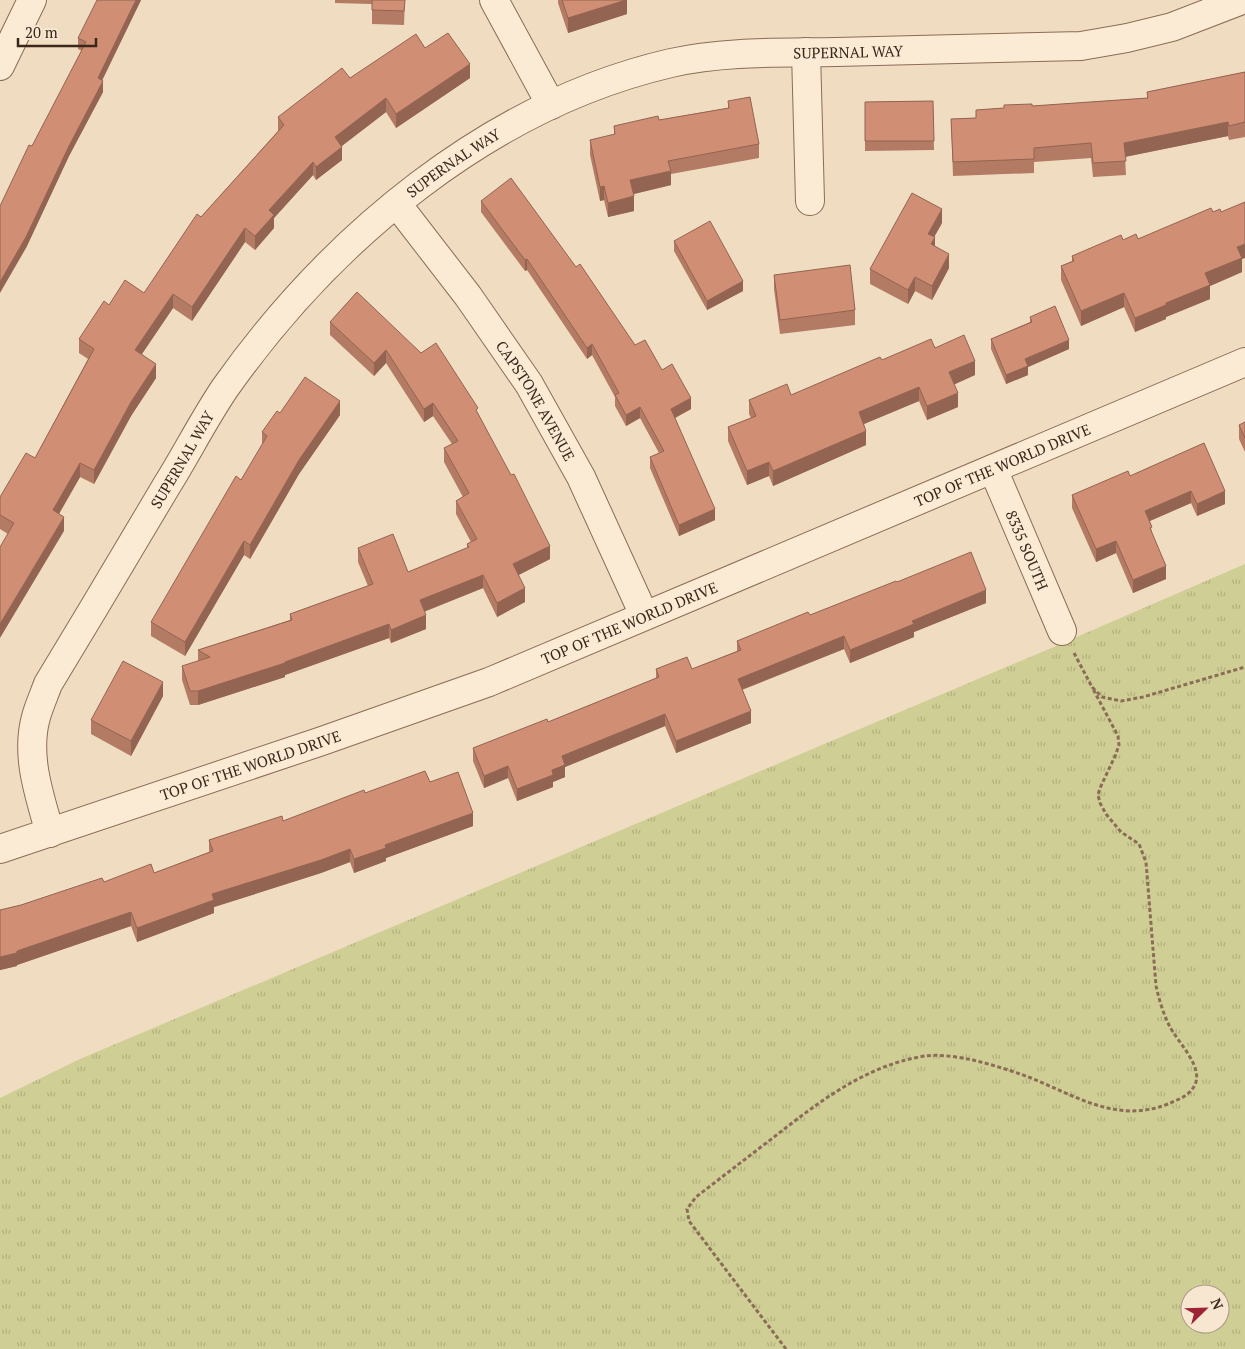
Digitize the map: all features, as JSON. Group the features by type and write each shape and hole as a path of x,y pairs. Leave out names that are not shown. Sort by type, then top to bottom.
{"street":[{"path":"0,66 32,0"},
{"path":"494,0 551,105"},
{"name":"SUPERNAL WAY","path":"50,833 37,788 32,753 36,718 48,684 224,389 275,324 333,260 433,175 512,125 551,105 610,80 673,62 739,54 1081,46 1127,38 1172,27 1242,0"},
{"path":"806,52 810,201"},
{"name":"CAPSTONE AVENUE","path":"397,204 468,296 528,384 581,477 644,615"},
{"name":"TOP OF THE WORLD DRIVE","path":"0,849 489,682 1245,362"},
{"name":"8335 SOUTH","path":"993,469 1062,631"}],"path":[{"path":"786,1349 689,1221 687,1209 696,1197 819,1102 879,1069 901,1061 927,1056 959,1057 994,1065 1031,1078 1087,1103 1120,1110 1154,1109 1184,1097 1194,1087 1198,1077 1192,1060 1169,1026 1160,1004 1156,986 1146,862 1139,844 1121,832 1100,802 1098,795 1119,745 1118,736 1062,631"},
{"path":"1092,687 1102,697 1121,701 1143,697 1245,667"}],"green space":[{"path":"1245,564 1245,1349 0,1349 0,1098 80,1059 1049,649"}],"building":[{"path":"97,0 136,0 98,78 103,81 69,146 26,237 0,282 0,206 29,145 32,146 86,42 78,38"},
{"path":"372,0 405,0 404,11 372,10"},
{"path":"562,0 626,0 568,18"},
{"path":"448,33 470,64 396,114 386,98 335,137 342,147 316,167 313,162 269,210 274,215 255,236 245,228 192,307 173,294 135,350 156,364 131,402 94,470 80,463 53,510 64,517 0,624 0,547 14,523 0,515 0,497 26,453 35,458 94,349 79,339 104,301 109,305 125,280 144,293 197,214 201,217 284,125 278,117 342,68 350,78 416,34 425,48"},
{"path":"1245,72 1245,122 1229,126 1228,122 1124,143 1126,161 1093,163 1091,143 1034,148 1034,159 953,162 951,119 976,118 976,110 1004,108 1004,105 1032,104 1032,106 1148,98 1147,92"},
{"path":"750,97 759,144 668,161 671,171 630,180 634,196 608,203 604,186 600,187 590,140 615,134 614,126 658,116 659,120 729,108 728,101"},
{"path":"933,101 934,141 865,141 865,102"},
{"path":"511,178 576,267 580,264 635,345 645,340 662,370 672,364 691,398 671,409 715,509 679,525 650,457 664,451 640,407 626,415 615,395 619,393 592,344 587,348 527,259 525,260 481,201"},
{"path":"912,193 942,209 928,234 935,237 931,244 949,254 932,286 915,277 908,290 870,269"},
{"path":"1245,202 1245,244 1237,247 1242,258 1205,273 1210,285 1135,318 1124,293 1081,311 1061,266 1074,261 1072,256 1121,235 1123,240 1136,234 1138,239 1211,208 1213,212 1220,209 1221,212"},
{"path":"710,221 743,281 707,301 674,241"},
{"path":"850,265 855,310 780,320 774,275"},
{"path":"357,292 421,353 436,343 478,408 476,410 511,475 514,474 550,546 513,564 525,588 497,603 483,575 420,600 426,615 391,630 389,624 285,663 198,691 190,691 182,666 210,657 198,650 292,620 290,614 373,584 358,548 393,534 408,572 469,547 467,544 477,539 456,501 469,493 444,448 458,441 433,403 424,409 386,350 374,363 330,322"},
{"path":"1055,306 1069,340 1025,359 1028,366 1006,375 991,339 1032,322 1030,317"},
{"path":"964,335 975,361 949,372 958,393 927,406 919,387 859,412 866,431 773,471 769,462 747,471 728,427 756,416 749,400 787,384 791,395 880,357 882,360 931,339 935,348"},
{"path":"305,377 340,401 299,460 250,545 244,541 185,642 151,622 236,476 241,480 267,436 262,432 277,411 280,413"},
{"path":"1245,422 1245,438 1239,425"},
{"path":"1204,443 1225,491 1197,504 1191,491 1145,511 1166,566 1133,580 1116,541 1096,549 1072,495 1128,471 1130,476"},
{"path":"971,552 986,590 912,621 914,624 850,650 844,636 738,679 751,711 676,741 665,714 562,756 565,765 552,770 553,775 517,789 508,766 484,776 473,748 547,719 548,722 659,677 656,669 687,657 692,669 741,650 737,641 808,612 810,615"},
{"path":"123,661 163,682 131,741 91,720"},
{"path":"425,771 430,782 458,772 473,813 385,845 386,848 354,859 350,849 212,894 214,900 137,928 131,912 17,951 17,953 0,957 0,910 21,905 102,878 104,882 151,864 154,873 213,851 209,840 282,816 283,821 364,790 365,793"}]}
